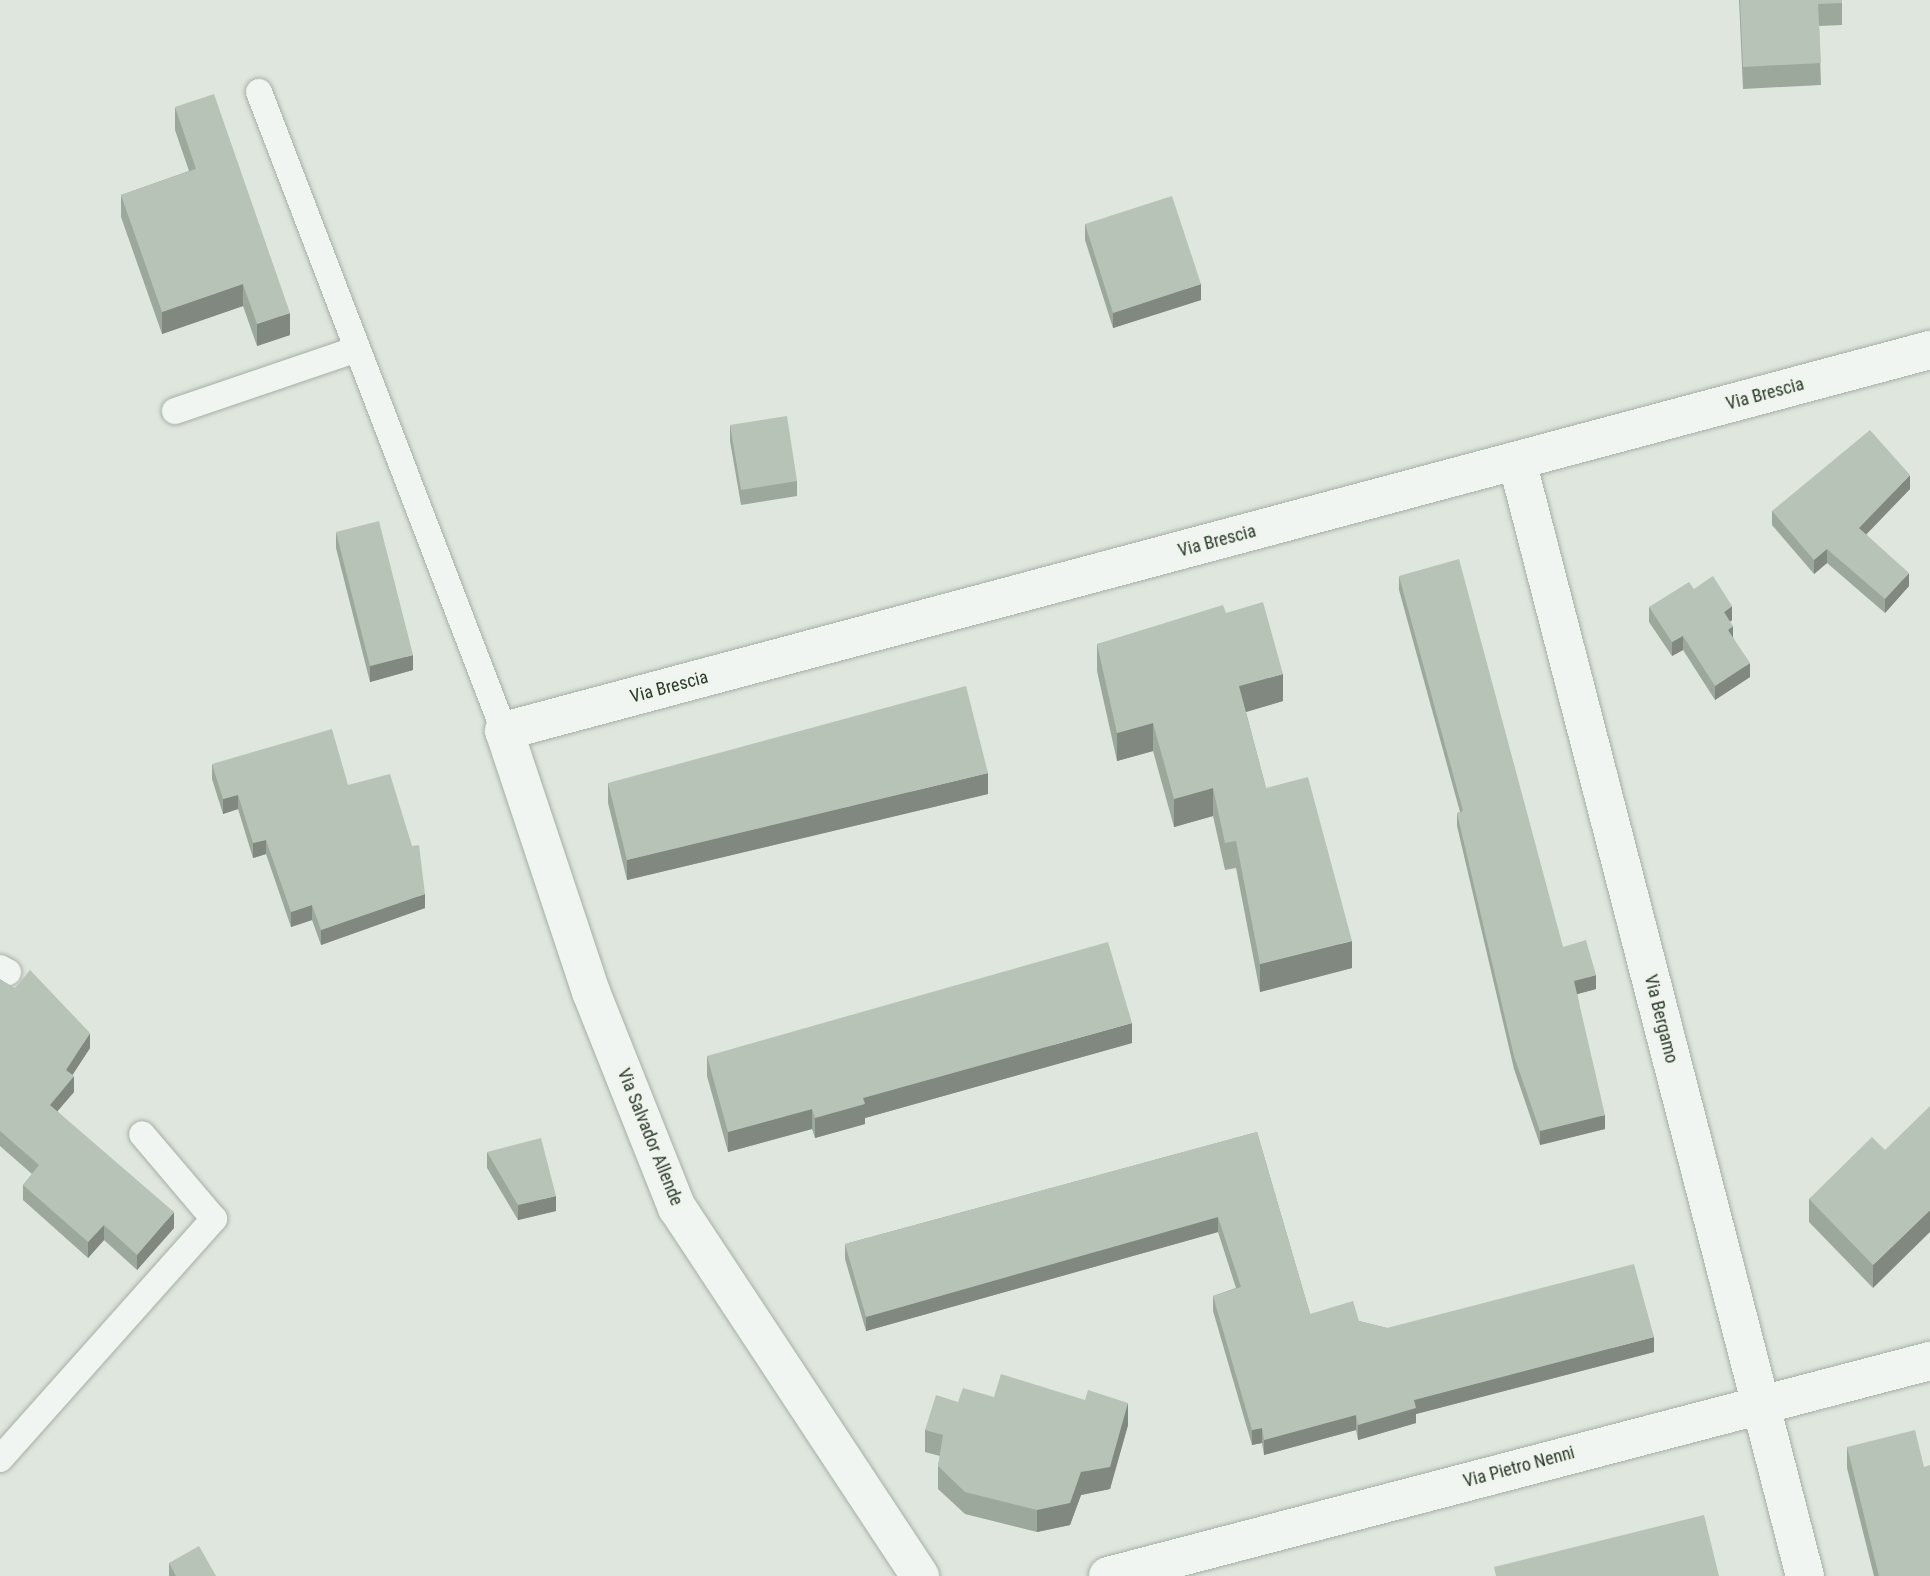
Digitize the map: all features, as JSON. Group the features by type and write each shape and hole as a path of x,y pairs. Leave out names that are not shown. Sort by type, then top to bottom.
{"street":[{"name":"Via Brescia","path":"504,730 1930,350"},
{"name":"Via Bergamo","path":"1517,461 1805,1576"},
{"name":"Via Salvador Allende","path":"504,730 591,992 677,1208 920,1576"},
{"name":"Via Pietro Nenni","path":"1108,1576 1761,1403 1930,1361"}],"lane":[{"path":"259,92 504,730"},
{"path":"175,411 357,349"},
{"path":"0,1459 214,1219 142,1134"}],"building":[{"path":"1740,0 1842,0 1842,3 1818,4 1821,63 1743,67"},
{"path":"214,94 290,313 257,324 243,284 162,312 121,195 196,169 175,107"},
{"path":"1172,196 1201,284 1113,313 1085,224"},
{"path":"787,416 797,481 741,490 730,425"},
{"path":"1870,430 1910,475 1859,528 1909,573 1885,599 1827,549 1814,560 1772,511"},
{"path":"379,521 413,655 370,666 336,532"},
{"path":"1459,559 1563,947 1586,940 1596,975 1574,981 1605,1115 1540,1131 1514,1056 1457,813 1463,811 1399,576"},
{"path":"1713,576 1732,606 1724,612 1733,626 1728,630 1750,663 1715,686 1683,636 1672,642 1649,607 1689,582 1694,589"},
{"path":"1263,602 1283,674 1239,686 1266,788 1308,777 1352,941 1260,964 1236,841 1225,843 1213,788 1174,799 1153,723 1117,733 1097,644 1223,605 1226,613"},
{"path":"966,686 988,773 627,860 608,783"},
{"path":"332,729 348,785 390,774 412,846 419,845 425,894 321,930 312,905 291,912 266,840 253,843 238,795 223,799 212,764"},
{"path":"1108,942 1132,1023 863,1098 865,1104 815,1118 812,1109 728,1132 707,1056"},
{"path":"30,970 90,1033 66,1070 74,1076 50,1105 174,1212 137,1255 104,1225 88,1242 23,1185 39,1165 0,1131 0,979 15,988"},
{"path":"1930,1106 1930,1210 1873,1265 1809,1199 1872,1137 1885,1150"},
{"path":"1257,1132 1310,1314 1353,1301 1359,1321 1387,1328 1634,1264 1654,1337 1414,1400 1416,1408 1358,1425 1356,1415 1264,1440 1262,1428 1252,1430 1213,1296 1241,1287 1218,1217 866,1317 845,1244"},
{"path":"541,1138 556,1196 518,1205 487,1152"},
{"path":"1001,1374 1085,1400 1088,1390 1128,1403 1110,1467 1081,1472 1070,1503 1037,1510 965,1492 938,1466 943,1435 925,1430 936,1395 958,1402 963,1388 994,1397"},
{"path":"1915,1430 1924,1467 1930,1465 1930,1576 1879,1576 1847,1447"},
{"path":"1704,1515 1719,1576 1496,1576 1494,1567"},
{"path":"199,1546 216,1576 176,1576 169,1563"}]}
